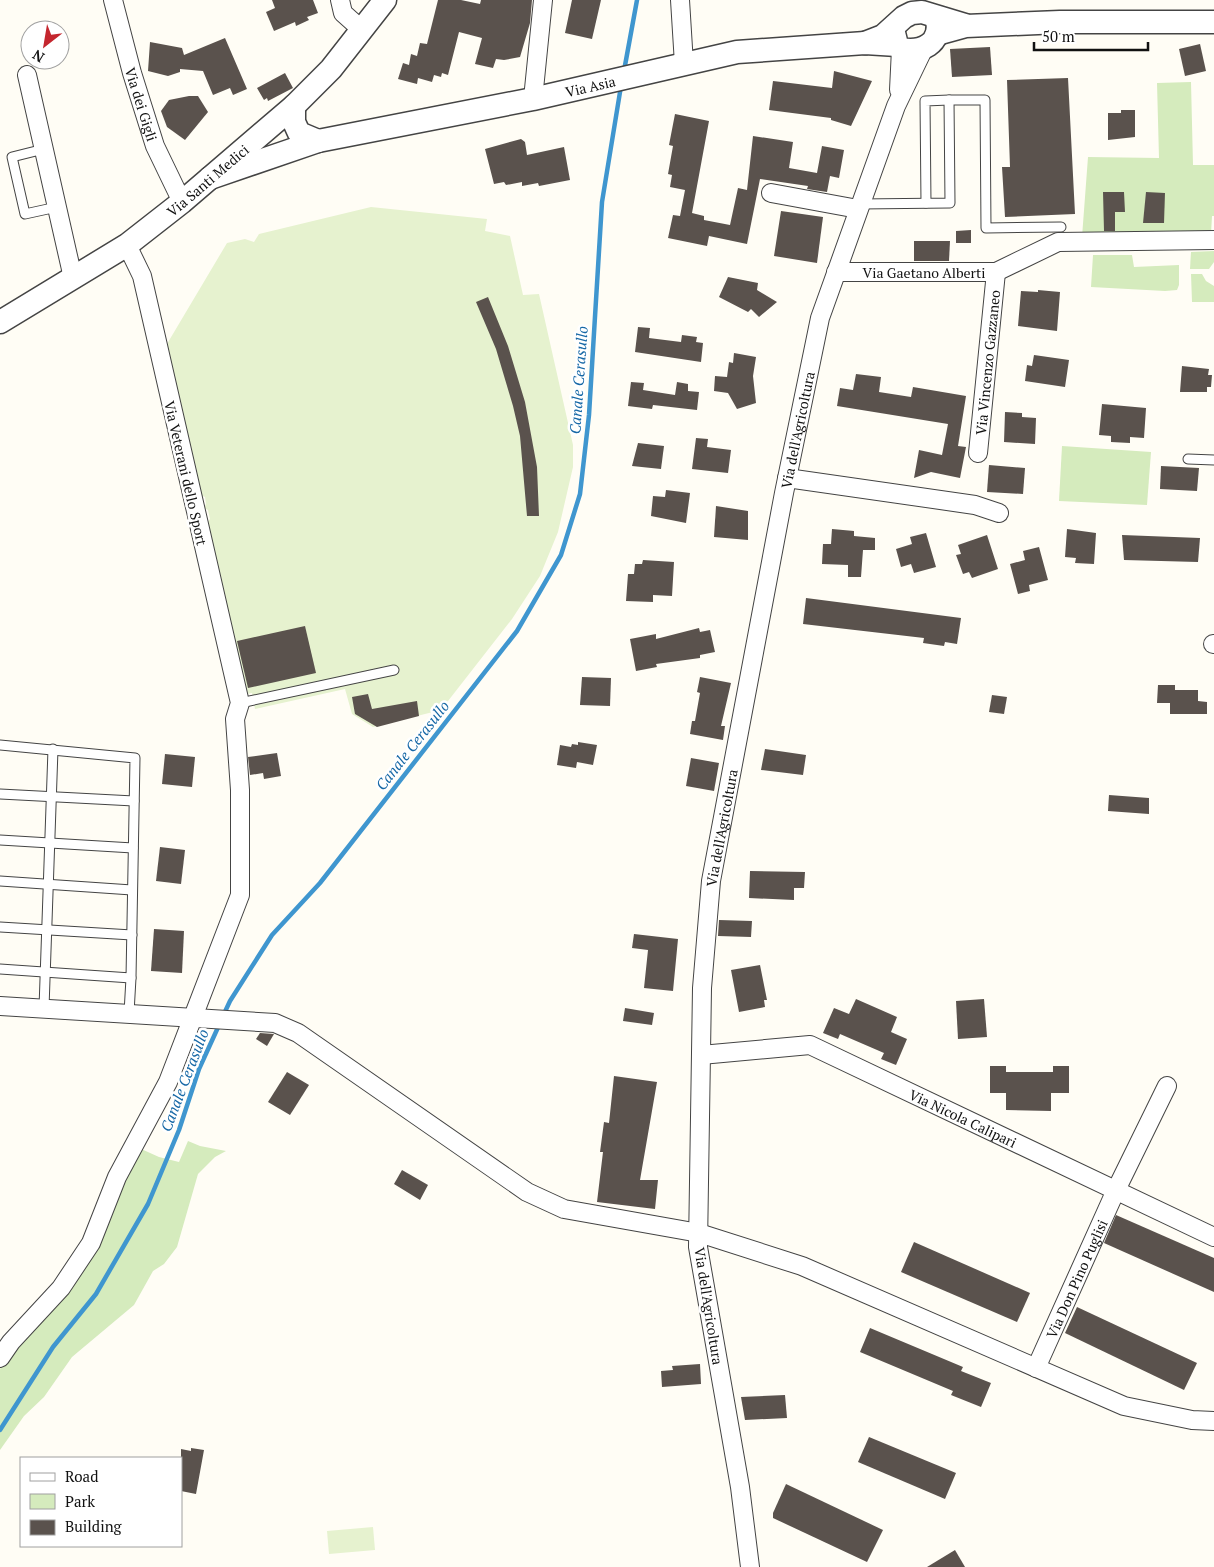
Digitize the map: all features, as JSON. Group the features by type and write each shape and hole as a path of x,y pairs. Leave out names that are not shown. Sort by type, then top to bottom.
{"street":[{"name":"Via dei Gigli","path":"113,0 132,73 155,146 182,202"},
{"path":"340,0 343,13 362,30"},
{"name":"Via Santi Medici","path":"0,322 126,245 182,202 294,106 331,69 385,0"},
{"path":"533,99 543,0"},
{"path":"680,0 684,64"},
{"path":"916,25 966,26 1060,22 1214,22"},
{"name":"Via Asia","path":"210,178 318,141 533,99 737,52 865,43 916,25"},
{"name":"Via dell'Agricoltura","path":"750,1567 740,1487 698,1247 702,988 711,881 820,318 896,106 901,76 916,25"},
{"path":"26,75 73,278"},
{"path":"294,106 294,122 299,133 318,141"},
{"path":"262,133 262,144 267,151 277,156"},
{"name":"Via Asia","path":"262,133 284,140 318,141"},
{"path":"771,193 859,206"},
{"name":"Via Gaetano Alberti","path":"836,272 996,272 1058,242 1214,240"},
{"name":"Via Veterani dello Sport","path":"126,245 142,276 240,703"},
{"name":"Via Vincenzo Gazzaneo","path":"978,453 996,272"},
{"path":"788,478 975,505 999,513"},
{"path":"0,1358 11,1342 61,1288 90,1243 117,1177 168,1082 240,896 240,790 235,719 240,703"},
{"path":"0,1006 243,1019 276,1023 298,1033 527,1192 564,1209 698,1234 802,1266 1124,1406 1192,1420 1214,1421"},
{"name":"Via Nicola Calipari","path":"701,1055 810,1046 1214,1237"},
{"name":"Via Don Pino Puglisi","path":"1036,1368 1116,1190 1167,1086"}],"lane":[{"path":"859,206 950,203 949,100"},
{"path":"926,203 925,101 985,100 986,228 1061,227"},
{"path":"44,150 12,157 25,214 57,207"},
{"path":"1188,459 1214,460"},
{"path":"240,703 394,670"},
{"path":"0,745 135,758 129,1013"},
{"path":"44,1008 53,749"},
{"path":"0,794 134,801"},
{"path":"0,840 133,848"},
{"path":"0,881 132,890"},
{"path":"0,926 132,935"},
{"path":"0,969 131,978"}],"green space":[{"path":"1191,82 1193,165 1214,165 1214,216 1212,216 1211,234 1082,237 1088,157 1159,158 1157,83"},
{"path":"371,207 487,219 485,231 510,236 523,295 539,294 573,445 573,467 558,532 540,576 512,619 441,710 373,727 352,714 345,689 255,709 252,693 247,694 207,523 210,519 208,510 204,508 206,504 205,497 200,495 164,349 227,243 245,239 254,242 259,234"},
{"path":"1214,251 1214,262 1209,269 1190,269 1191,252"},
{"path":"1093,255 1132,255 1134,267 1179,265 1179,285 1177,290 1165,291 1091,287"},
{"path":"1191,274 1202,274 1206,281 1214,286 1214,302 1192,302"},
{"path":"1062,446 1151,452 1147,505 1059,501"},
{"path":"188,1141 200,1146 226,1151 215,1157 198,1174 177,1247 164,1264 153,1271 134,1305 72,1357 44,1397 24,1416 0,1450 0,1369 117,1194 139,1148 159,1157 179,1162"},
{"path":"373,1527 375,1550 329,1554 327,1531"}],"building":[{"path":"272,0 313,0 318,13 307,17 309,20 296,26 295,22 274,31 266,12 275,8"},
{"path":"438,0 461,0 480,4 481,0 532,0 530,23 520,57 504,60 496,59 493,68 475,64 482,38 459,32 448,75 442,73 441,77 434,75 432,82 418,78 417,84 398,79 403,63 409,65 411,54 417,56 420,43 427,44"},
{"path":"572,0 601,0 592,39 565,33"},
{"path":"225,38 247,89 233,95 230,88 213,95 203,71 180,69 180,72 168,76 148,71 150,42 182,48 184,55"},
{"path":"1200,44 1206,71 1185,76 1179,49"},
{"path":"990,47 992,75 952,77 950,49"},
{"path":"834,71 872,81 851,126 831,120 831,118 769,110 773,81 832,88"},
{"path":"285,73 293,88 268,101 267,98 264,100 257,88"},
{"path":"1068,78 1075,214 1005,217 1002,167 1010,167 1007,80"},
{"path":"198,96 208,112 185,140 167,127 161,111 169,100"},
{"path":"1121,110 1135,110 1135,137 1108,140 1108,113 1121,113"},
{"path":"675,114 709,121 692,213 704,216 704,220 730,225 738,188 747,190 753,136 793,142 789,168 817,173 822,146 844,150 839,178 830,176 827,192 807,189 808,186 760,179 747,244 709,236 707,246 668,238 673,215 680,216 685,190 670,187 672,175 668,174 673,146 669,145"},
{"path":"521,139 525,142 527,155 564,147 570,180 539,186 538,183 522,186 522,182 506,185 504,182 494,184 485,149"},
{"path":"1103,192 1124,192 1125,212 1115,212 1115,231 1104,231"},
{"path":"1146,192 1165,193 1164,223 1143,223"},
{"path":"781,211 823,217 817,263 774,256"},
{"path":"971,230 971,243 956,243 956,231"},
{"path":"914,241 950,241 949,261 914,261"},
{"path":"728,277 758,283 757,290 777,302 759,317 751,309 748,312 719,297"},
{"path":"1038,290 1060,292 1057,331 1018,326 1021,291 1038,292"},
{"path":"488,297 508,346 525,402 537,467 539,516 527,516 520,436 513,406 496,349 476,302"},
{"path":"638,327 650,328 649,338 681,342 682,335 697,337 696,342 703,343 701,362 635,352"},
{"path":"734,353 756,357 753,376 756,403 737,409 728,393 714,391 715,376 727,377 729,362 733,363"},
{"path":"1034,355 1069,360 1065,387 1025,381 1027,365 1032,366"},
{"path":"1182,366 1209,369 1208,375 1212,375 1211,387 1207,387 1207,392 1180,392"},
{"path":"856,374 881,377 879,392 911,397 913,387 966,396 958,446 966,447 960,478 931,472 914,478 919,450 942,455 948,424 837,406 840,388 853,390"},
{"path":"631,382 644,383 643,390 675,395 677,382 688,384 688,391 699,392 697,410 653,405 652,409 628,406"},
{"path":"1102,404 1146,408 1144,438 1130,437 1130,443 1111,442 1111,436 1099,435"},
{"path":"1005,412 1022,413 1022,417 1036,418 1035,444 1004,442"},
{"path":"696,438 708,439 707,447 731,450 728,473 692,469"},
{"path":"638,443 664,446 661,469 632,466"},
{"path":"989,465 1025,468 1023,494 987,492"},
{"path":"1161,466 1199,468 1197,491 1160,489"},
{"path":"666,490 690,493 686,523 651,516 653,496 665,497"},
{"path":"716,506 748,511 748,540 714,537"},
{"path":"832,529 854,531 854,536 875,538 875,550 863,550 861,577 848,577 848,565 822,564 823,544 831,544"},
{"path":"1067,529 1096,533 1094,564 1075,563 1076,558 1065,557"},
{"path":"926,533 936,567 914,573 911,564 901,567 896,549 912,544 910,537"},
{"path":"987,535 998,569 972,578 969,572 963,574 956,555 961,554 958,545"},
{"path":"1122,535 1200,538 1198,562 1124,560"},
{"path":"1039,547 1048,580 1029,585 1030,591 1018,594 1010,564 1025,560 1023,551"},
{"path":"643,560 674,562 672,596 653,595 653,602 626,601 628,574 634,574 635,564 642,564"},
{"path":"806,598 961,618 957,644 945,642 944,646 923,643 924,638 803,624"},
{"path":"305,626 316,673 248,688 237,641"},
{"path":"699,628 700,632 710,630 715,652 700,655 700,658 656,664 657,667 636,671 630,639 656,634 656,639"},
{"path":"582,677 611,678 610,706 580,705"},
{"path":"700,677 731,683 721,726 725,726 723,740 690,734 692,721 695,721 700,693 697,692"},
{"path":"1158,685 1175,685 1175,690 1198,690 1198,701 1207,702 1207,714 1170,714 1170,703 1157,703"},
{"path":"368,694 372,709 417,701 419,716 377,727 355,714 352,697"},
{"path":"992,695 1007,697 1004,714 989,712"},
{"path":"578,742 597,745 593,765 577,762 576,768 557,765 560,745 571,747 572,744 578,745"},
{"path":"765,749 806,755 803,775 761,770"},
{"path":"277,753 281,776 264,779 263,773 250,775 248,757"},
{"path":"165,754 195,757 192,787 162,784"},
{"path":"691,758 719,763 714,791 686,786"},
{"path":"1109,795 1149,798 1149,814 1108,811"},
{"path":"160,847 185,850 181,884 156,881"},
{"path":"750,871 805,872 804,888 794,888 794,900 749,898"},
{"path":"719,920 752,921 751,937 718,936"},
{"path":"154,929 184,931 182,973 151,971"},
{"path":"634,934 678,939 673,991 644,988 648,950 632,948"},
{"path":"760,965 767,1000 764,1000 765,1007 739,1012 731,970"},
{"path":"856,999 897,1017 891,1032 907,1039 896,1065 881,1059 884,1053 840,1034 838,1039 823,1033 834,1008 849,1014"},
{"path":"984,999 987,1037 958,1039 956,1001"},
{"path":"625,1008 654,1013 652,1025 623,1021"},
{"path":"260,1033 274,1034 267,1046 256,1039"},
{"path":"990,1066 1006,1066 1006,1072 1053,1072 1053,1066 1069,1066 1069,1093 1051,1093 1051,1111 1006,1110 1006,1093 990,1093"},
{"path":"287,1072 309,1085 290,1115 268,1102"},
{"path":"614,1076 657,1082 640,1180 658,1180 655,1209 597,1202 603,1152 600,1152 604,1122 609,1123"},
{"path":"402,1170 428,1185 420,1200 394,1184"},
{"path":"1116,1215 1214,1258 1214,1292 1104,1243"},
{"path":"914,1242 1030,1293 1017,1322 901,1272"},
{"path":"1077,1307 1197,1363 1184,1390 1065,1333"},
{"path":"870,1328 963,1367 961,1371 991,1383 981,1407 951,1395 953,1391 860,1352"},
{"path":"700,1364 701,1384 662,1387 661,1371 673,1370 672,1366"},
{"path":"785,1395 787,1418 745,1420 741,1397"},
{"path":"869,1437 956,1473 945,1499 858,1462"},
{"path":"191,1448 204,1450 196,1494 182,1491 181,1449 191,1451"},
{"path":"786,1484 883,1530 867,1562 773,1518 773,1513"},
{"path":"955,1550 965,1567 927,1567"}],"waterway":[{"name":"Canale Cerasullo","path":"624,71 637,0"},
{"name":"Canale Cerasullo","path":"223,1016 230,1001 272,935 320,883 517,631 561,555 580,494 589,415 602,202 621,86"},
{"name":"Canale Cerasullo","path":"0,1430 53,1347 96,1294 148,1204 179,1130 199,1069 220,1023"}]}
